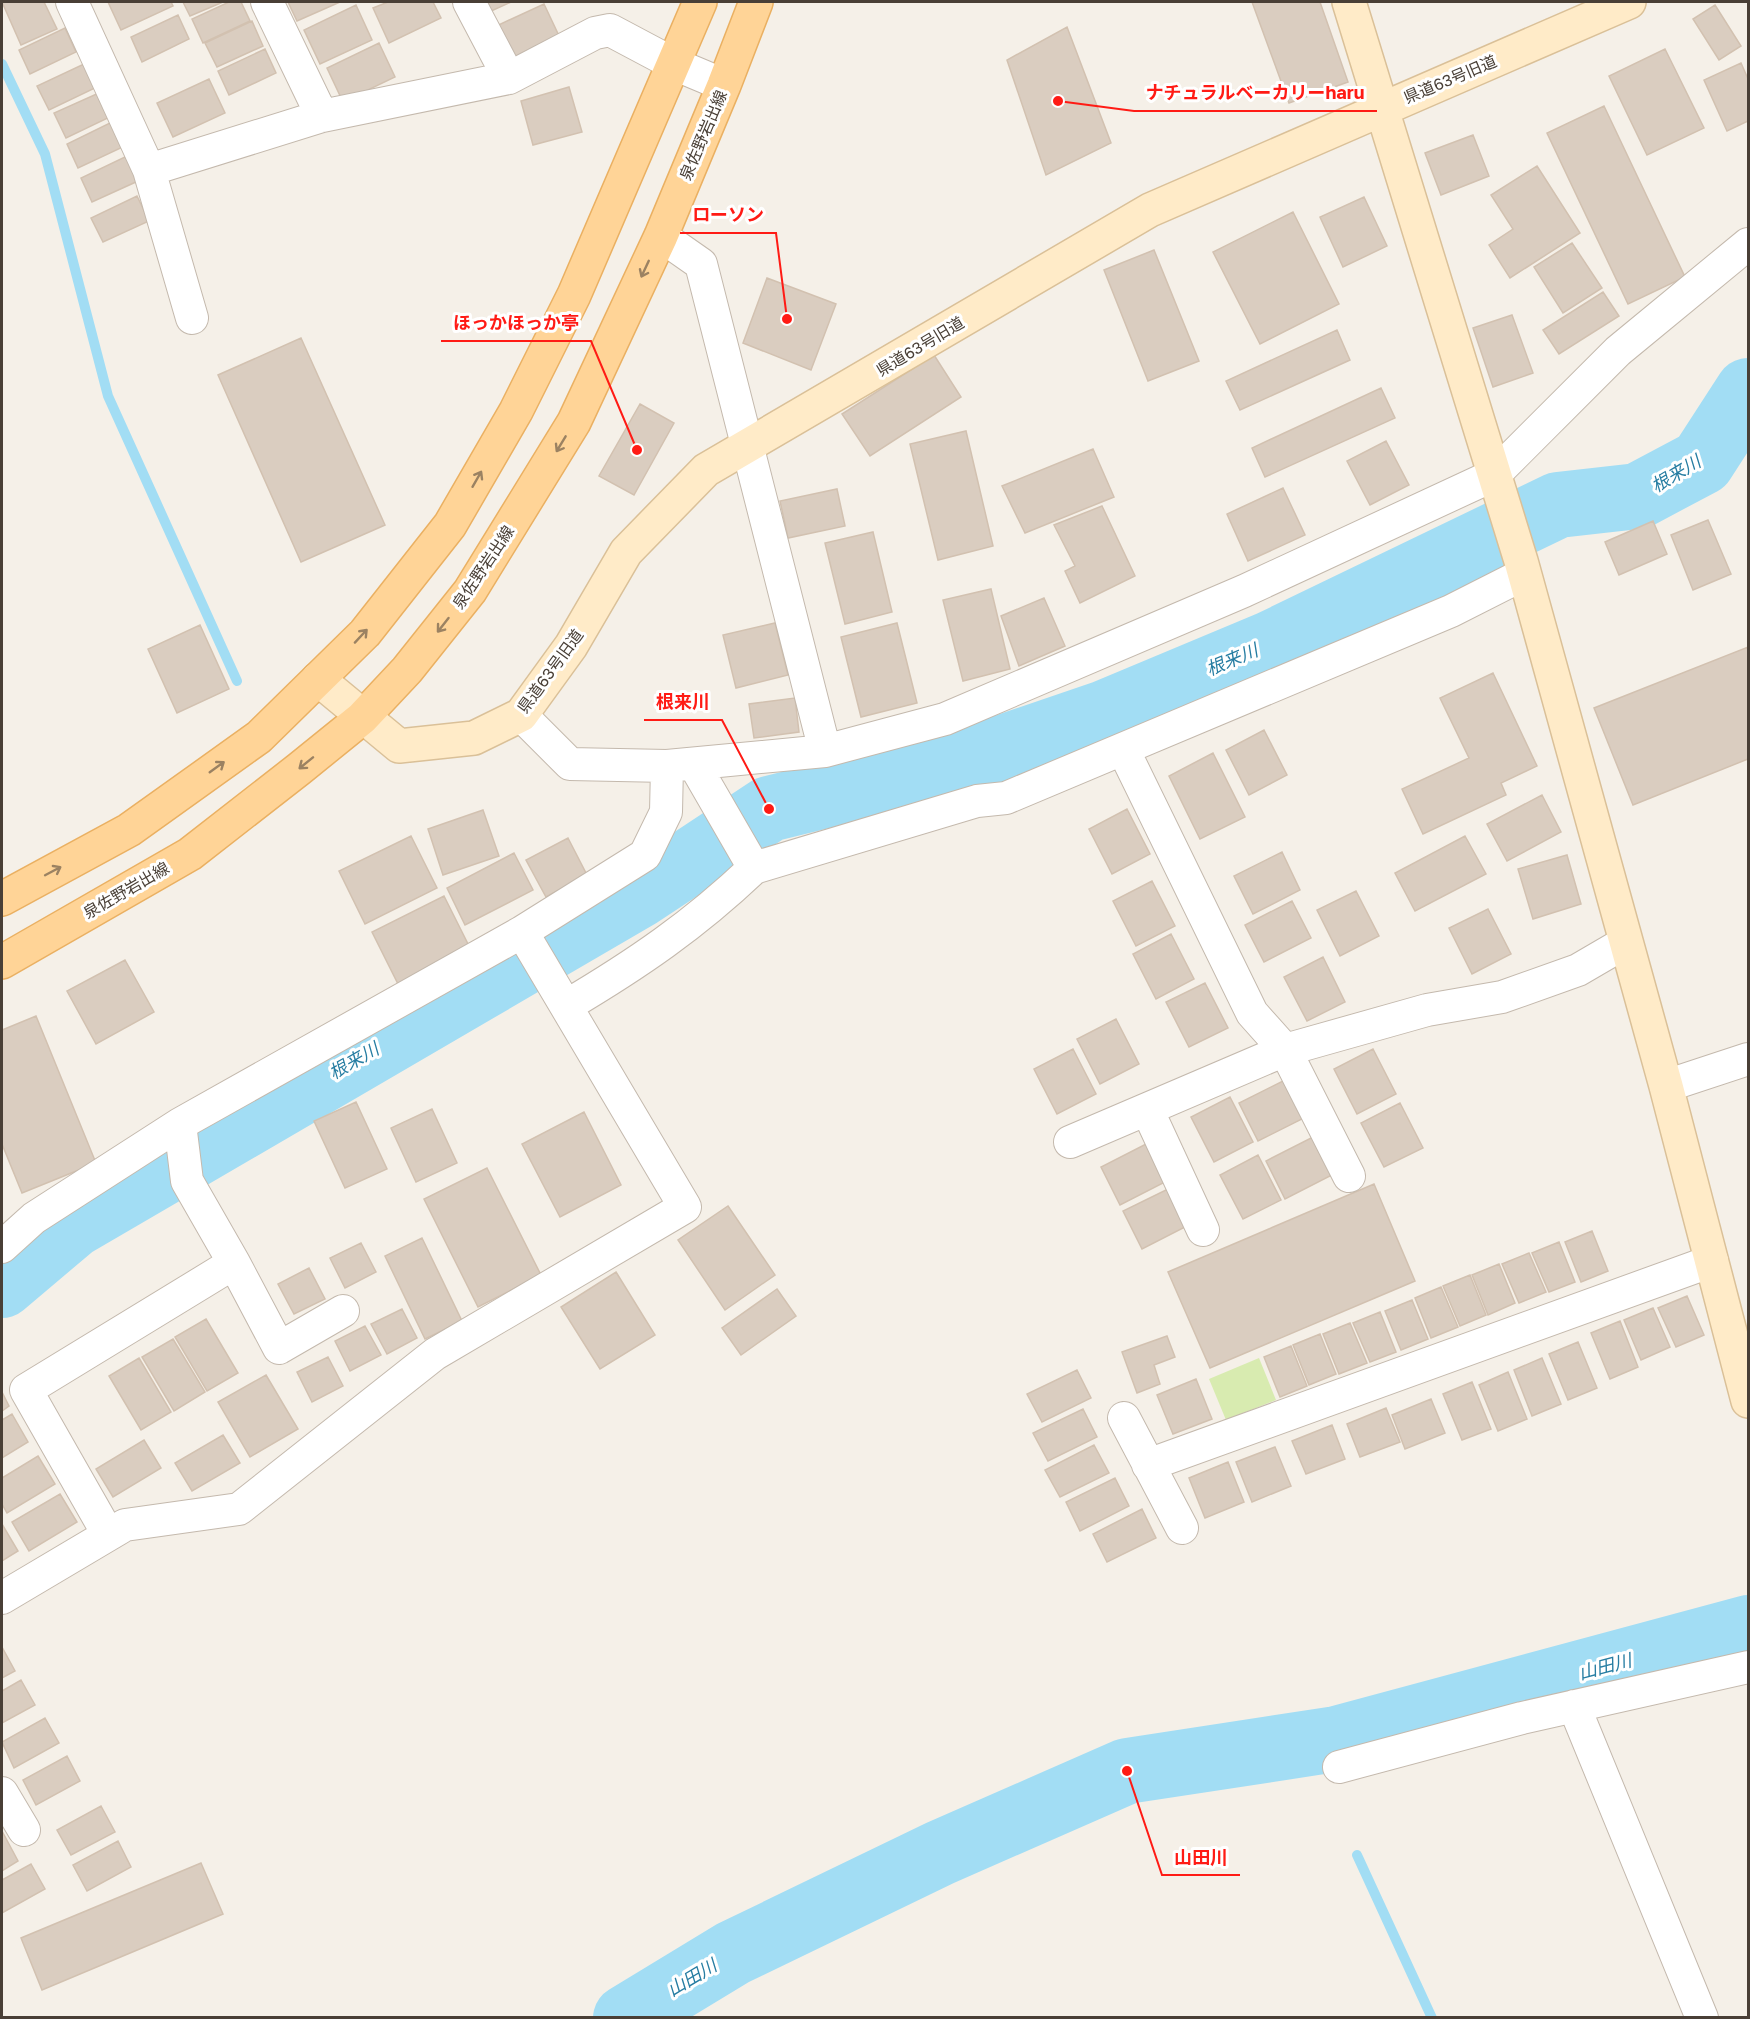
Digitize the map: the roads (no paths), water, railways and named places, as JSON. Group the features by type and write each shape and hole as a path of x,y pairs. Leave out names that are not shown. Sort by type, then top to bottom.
{"main road":[{"path":"2,899 129,830 259,737 365,633 450,525 516,411 574,295 700,2"},
{"name":"泉佐野岩出線","path":"2,962 190,854 362,718 407,670 478,581 574,422 661,236 756,2"}],"street":[{"path":"72,2 148,170 192,318"},
{"path":"267,2 322,116"},
{"path":"469,2 509,78"},
{"path":"1349,2 1523,567 1666,1086 1749,1401"},
{"name":"県道63号旧道","path":"318,679 362,718 399,746 474,738 521,715 571,646 626,552 706,470 1150,210 1629,2"},
{"path":"148,170 322,116 509,78 595,33 610,30 674,64 724,85"},
{"path":"661,236 685,256 701,264 825,750"},
{"path":"521,715 570,764 681,765 825,750 945,719 1244,591 1498,486 1618,351 1749,244"},
{"path":"566,1006 638,963 709,910 750,862 976,801 1006,798 1451,611 1523,567"},
{"path":"1123,749 1252,1013 1285,1050 1349,1176"},
{"path":"681,765 714,797 750,862"},
{"path":"2,1247 34,1218 180,1124 522,932 645,855 666,812 681,765"},
{"path":"2,1598 125,1525 239,1509 435,1354 685,1207 522,932"},
{"path":"1070,1142 1285,1050 1427,1010 1502,997 1578,970 1626,942"},
{"path":"1666,1086 1749,1059"},
{"path":"1148,1109 1203,1230"},
{"path":"180,1124 187,1180 279,1348 343,1311"},
{"path":"1148,1465 1712,1261"},
{"path":"108,1534 26,1390 234,1263"},
{"path":"1124,1418 1182,1528"},
{"path":"1339,1767 1574,1706 1749,1667"},
{"path":"1574,1706 1702,2018"},
{"path":"2,1797 24,1830"}],"waterway":[{"path":"2,64 45,154 108,396 237,681"},
{"name":"根来川","path":"2,1285 73,1225 639,895 769,809 967,760 1105,713 1270,644 1558,505 1638,496 1702,462 1748,391"},
{"name":"山田川","path":"626,2018 733,1953 940,1853 1127,1771 1336,1739 1748,1628"},
{"path":"1357,1855 1432,2018"}],"place":[{"name":"ナチュラルベーカリーharu","path":"1058,101"},
{"name":"ローソン","path":"787,319"},
{"name":"ほっかほっか亭","path":"637,450"},
{"name":"根来川","path":"769,809"},
{"name":"山田川","path":"1127,1771"}]}
